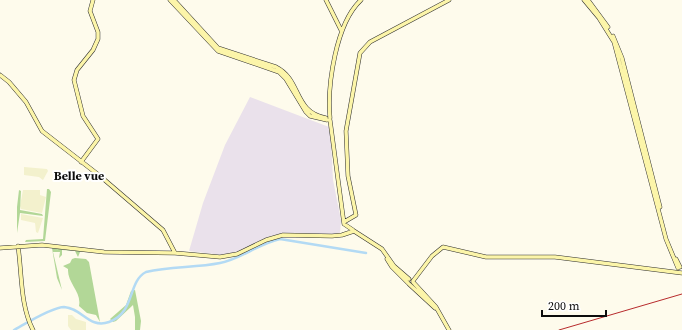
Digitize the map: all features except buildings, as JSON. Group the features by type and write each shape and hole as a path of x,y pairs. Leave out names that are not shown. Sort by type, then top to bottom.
{"main road":[{"path":"82,162 98,139 83,116 74,80 77,70 93,50 98,39 98,32 90,11 93,0"},
{"path":"170,0 218,51 281,73 310,116 328,119"},
{"path":"174,0 218,48 276,67 284,72 307,110 314,115 328,119"},
{"path":"326,0 341,30"},
{"path":"361,0 350,12 341,30 331,85 330,110 328,119 331,126 345,227 370,240 385,252 394,266 429,298 448,330"},
{"path":"344,222 356,215 348,176 346,131 360,53 370,42 449,0"},
{"path":"584,0 615,41"},
{"path":"411,281 438,250 443,247 486,257 555,257 680,271 668,240 626,73 615,41 602,16 588,0"},
{"path":"0,75 28,104 42,131 82,162 163,230 175,253"},
{"path":"0,248 51,245 104,252 175,253 212,257 228,257 238,254 266,240 283,235 342,235 354,231"},
{"path":"18,246 28,321 33,330"}],"shaded area":[{"path":"250,97 329,127 333,180 341,220 340,234 284,233 271,236 233,254 222,255 189,251 203,203 225,145"},
{"path":"24,167 47,169 48,171 43,180 39,177 24,175"},
{"path":"23,190 40,190 40,195 46,197 42,213 21,209 20,206"},
{"path":"21,214 43,218 38,233 36,232 35,223 21,220"},
{"path":"68,315 72,315 76,319 86,322 86,330 71,330 68,326"}],"green space":[{"path":"47,189 51,192 45,241 25,242 26,240 43,239"},
{"path":"19,190 21,191 20,210 42,214 43,216 20,213 17,233 17,207"},
{"path":"52,248 85,252 80,252 78,257 75,251 62,250 62,255 59,258 60,252 53,252 62,290 57,278"},
{"path":"72,259 86,259 89,262 100,322 96,315 87,313 79,306 77,292 68,274 68,269 63,266 70,263"},
{"path":"135,290 141,321 140,330 135,330 133,305 116,321 113,322 110,319 126,305 131,291"}],"waterway":[{"path":"14,330 46,313 64,307 70,308 96,323 109,322 118,317 124,311 136,283 146,272 220,263 235,258 264,244 280,239 366,253"}],"railway":[{"path":"559,330 682,294"}],"district":[{"name":"Belle vue","path":"79,176"}]}
